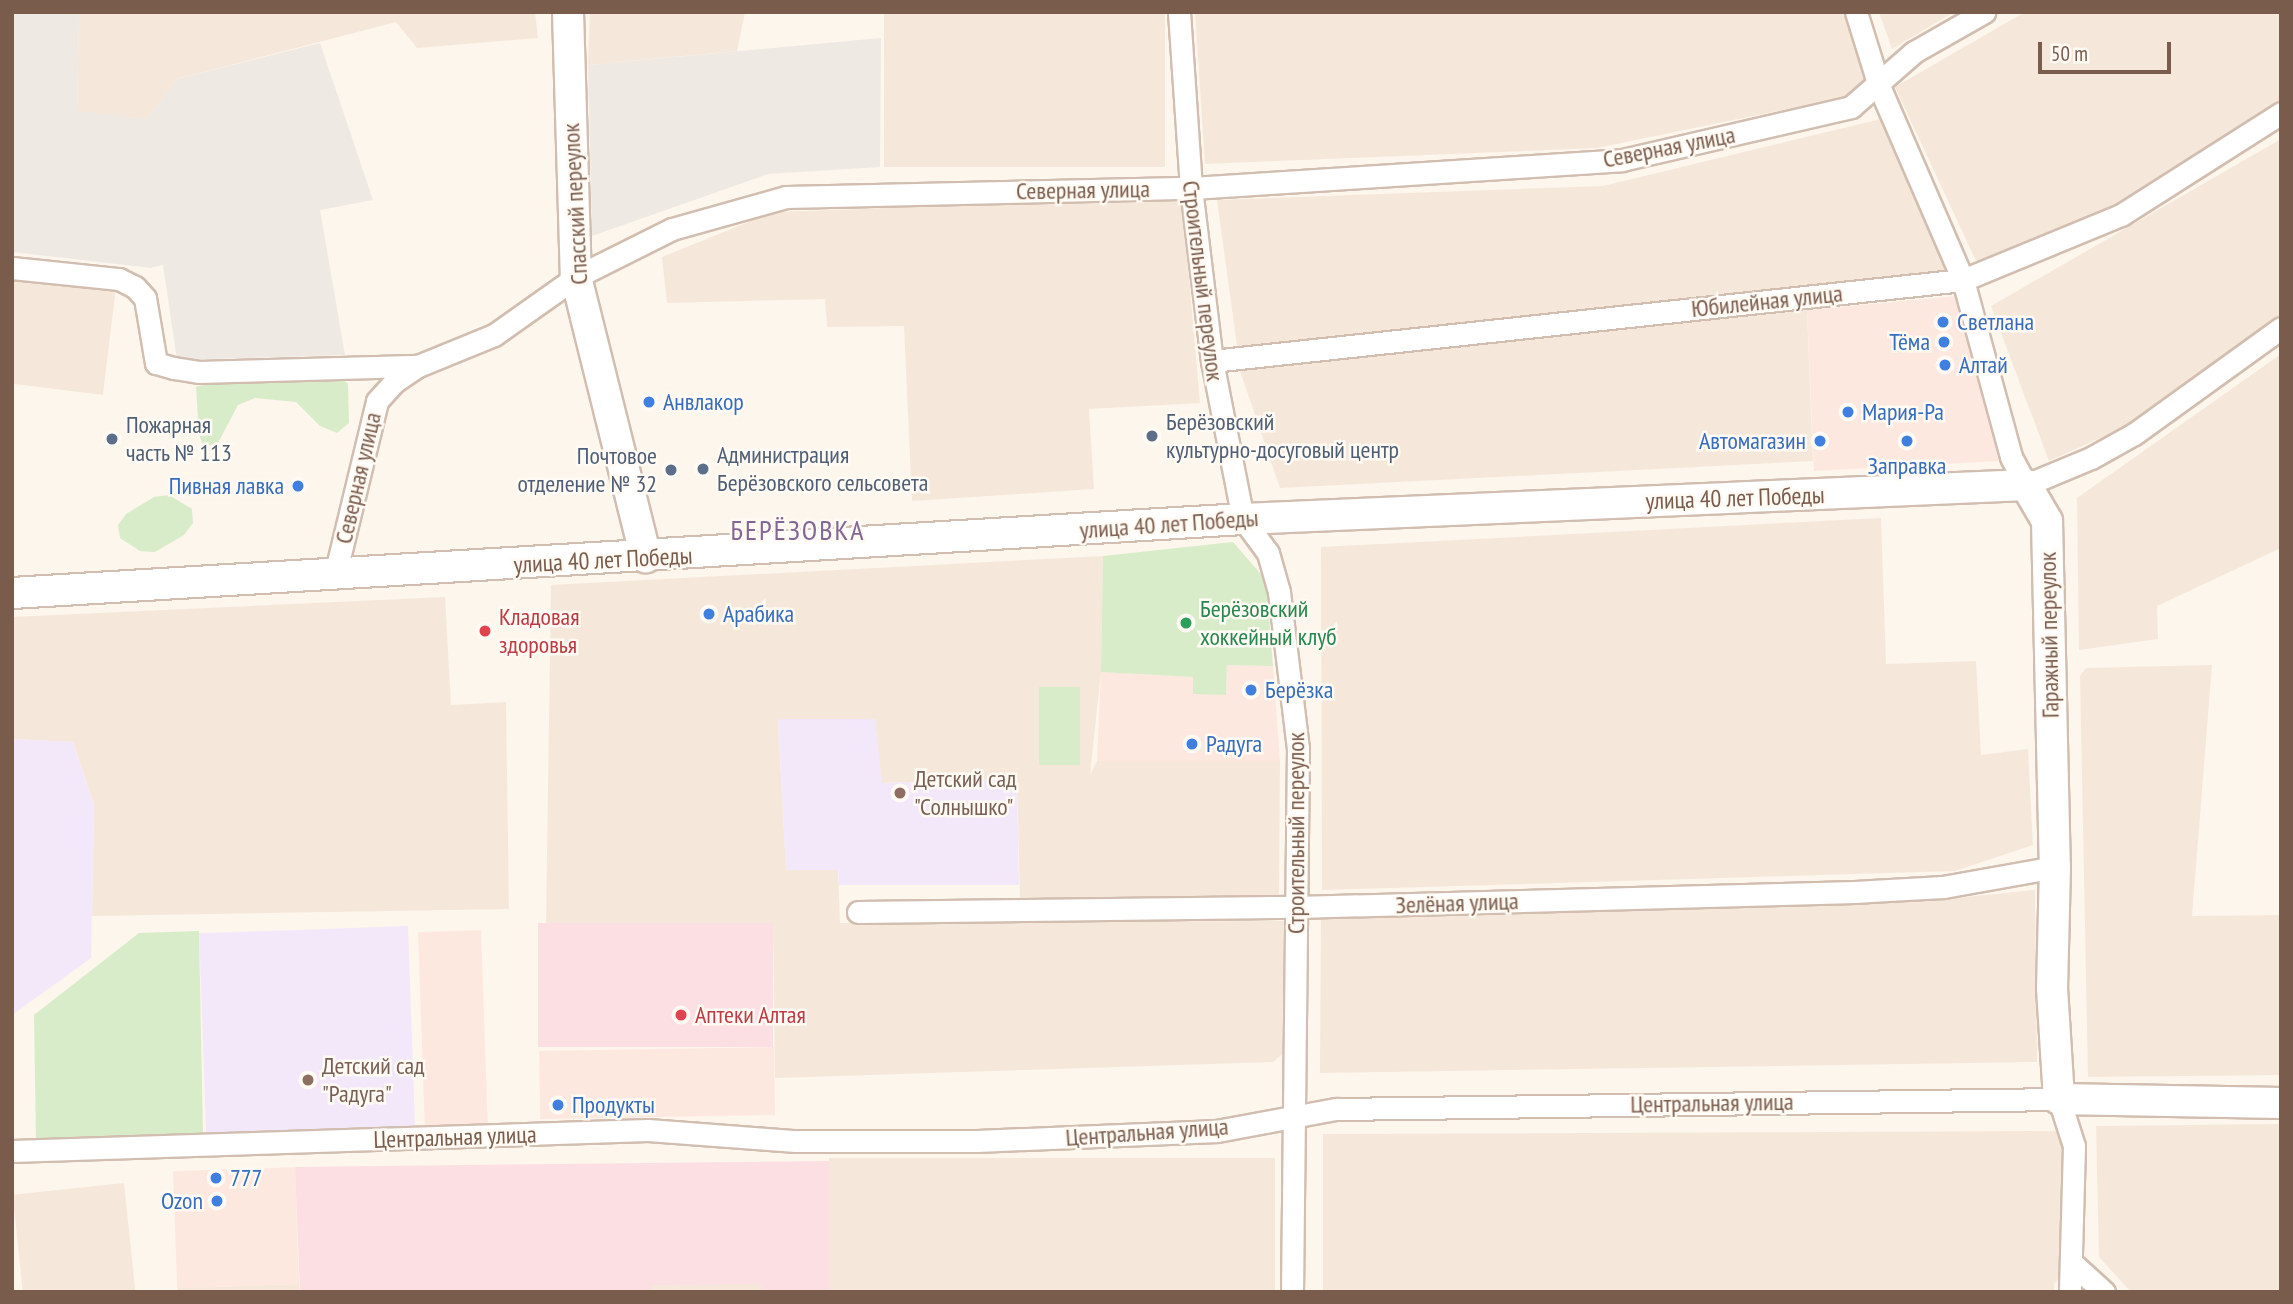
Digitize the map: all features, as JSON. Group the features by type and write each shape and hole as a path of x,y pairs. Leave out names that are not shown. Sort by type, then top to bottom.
{"street":[{"name":"Спасский переулок","path":"568,12 576,277 646,556"},
{"name":"Строительный переулок","path":"1179,12 1191,188 1212,361 1243,519 1274,568 1286,629 1298,748 1292,1292"},
{"name":"Гаражный переулок","path":"1856,12 1879,86 1963,280 2011,457 2026,485 2043,508 2047,521 2055,867 2052,988 2059,1098 2074,1146 2070,1292"},
{"name":"Северная улица","path":"335,575 377,401 418,366 494,335 576,277 672,229 786,197 1191,188 1622,160 1851,107 1879,86 1914,52 1984,12"},
{"name":"Юбилейная улица","path":"1212,361 1963,280 2121,215 2281,113"},
{"path":"12,268 119,279 135,287 145,298 156,363 174,368 200,372 418,366"},
{"name":"улица 40 лет Победы","path":"12,593 1243,519 2026,485 2134,434 2281,328"},
{"name":"Зелёная улица","path":"858,912 1297,907 1855,892 1943,887 2055,867"},
{"name":"Центральная улица","path":"12,1151 648,1130 796,1141 990,1140 1217,1131 1296,1113 1433,1106 2059,1098 2281,1103"},
{"path":"2071,1262 2104,1292"}],"shaded area":[{"path":"17,12 79,12 77,111 147,119 177,79 320,43 373,200 320,210 345,355 177,360 163,265 151,268 12,252 12,19"},
{"path":"79,12 535,12 538,38 417,48 396,22 177,79 147,119 77,112"},
{"path":"590,12 745,12 737,51 588,65"},
{"path":"884,12 1165,12 1165,167 884,167"},
{"path":"1195,12 1849,12 1869,75 1846,97 1597,148 1205,164"},
{"path":"1879,12 1954,12 1892,49"},
{"path":"2025,12 2281,12 2281,102 2251,125 2102,216 1976,261 1895,87"},
{"path":"881,38 880,167 768,174 592,236 588,65"},
{"path":"1885,118 1951,274 1238,353 1217,200 1603,186"},
{"path":"2281,139 2281,314 2147,417 2049,461 1991,306"},
{"path":"1182,198 1200,403 1089,409 1094,489 912,501 904,326 827,327 825,299 667,303 662,257 773,212"},
{"path":"12,273 116,286 103,395 12,384"},
{"path":"1956,296 1999,461 1814,471 1807,310"},
{"path":"1807,310 1813,461 1280,488 1240,371"},
{"path":"2281,354 2281,548 2157,606 2158,639 2079,650 2077,498"},
{"path":"1881,518 1886,664 1976,661 1981,755 2028,749 2033,845 1955,871 1322,890 1321,547"},
{"path":"1103,556 1101,672 1090,775 1097,761 1280,761 1279,898 1020,899 1017,779 881,783 875,719 778,720 786,869 838,870 840,923 1288,921 1285,1052 1273,1062 775,1078 773,923 546,925 551,585"},
{"path":"445,597 451,705 506,702 509,909 92,916 94,805 73,742 12,739 12,617"},
{"path":"1227,665 1273,666 1280,761 1097,761 1101,672 1194,677 1226,695"},
{"path":"2212,665 2192,916 2281,915 2281,1075 2088,1077 2080,676 2086,668"},
{"name":"Детский сад \"Солнышко\"","path":"778,719 875,719 882,783 1017,779 1019,885 839,885 838,870 786,870"},
{"path":"12,739 73,742 94,805 91,958 12,1015"},
{"path":"2035,890 2037,1062 1320,1073 1321,913 1937,900"},
{"path":"538,923 773,923 773,1047 538,1047"},
{"name":"Детский сад \"Радуга\"","path":"408,926 415,1130 206,1137 199,933"},
{"path":"481,930 488,1128 425,1130 418,932"},
{"path":"774,1047 775,1115 540,1119 539,1051"},
{"path":"2281,1124 2281,1292 2131,1292 2099,1257 2096,1126"},
{"path":"2064,1131 2064,1273 2054,1284 2054,1292 1323,1292 1323,1134"},
{"path":"829,1158 1275,1158 1275,1292 829,1292"},
{"path":"829,1161 829,1292 762,1292 761,1284 651,1285 651,1292 300,1292 295,1167"},
{"path":"295,1167 299,1284 177,1288 173,1171"},
{"path":"124,1183 135,1292 23,1292 13,1195"},
{"path":"299,1284 300,1292 178,1292 178,1288"},
{"path":"651,1284 762,1284 762,1292 651,1292"}],"green space":[{"path":"343,380 348,384 349,423 337,433 320,426 296,402 255,398 238,405 218,443 204,447 199,435 196,387 213,382"},
{"path":"169,495 192,509 193,523 184,535 155,552 140,551 120,538 118,525 126,514 154,497"},
{"name":"Берёзовский хоккейный клуб","path":"1233,542 1266,580 1273,666 1227,665 1226,695 1193,694 1193,677 1101,672 1103,556"},
{"path":"1039,687 1080,687 1080,765 1039,765"},
{"path":"199,931 203,1136 36,1141 34,1015 139,933"}],"place":[{"name":"Светлана","path":"1943,322"},
{"name":"Тёма","path":"1944,342"},
{"name":"Алтай","path":"1945,365"},
{"name":"Анвлакор","path":"649,402"},
{"name":"Мария-Ра","path":"1848,412"},
{"name":"Берёзовский культурно-досуговый центр","path":"1152,436"},
{"name":"Пожарная часть № 113","path":"112,439"},
{"name":"Автомагазин","path":"1820,441"},
{"name":"Заправка","path":"1907,441"},
{"name":"Администрация Берёзовского сельсовета","path":"703,469"},
{"name":"Почтовое отделение № 32","path":"671,470"},
{"name":"Пивная лавка","path":"298,486"},
{"name":"Арабика","path":"709,614"},
{"name":"Берёзовский хоккейный клуб","path":"1186,623"},
{"name":"Кладовая здоровья","path":"485,631"},
{"name":"Берёзка","path":"1251,690"},
{"name":"Радуга","path":"1192,744"},
{"name":"Детский сад \"Солнышко\"","path":"900,793"},
{"name":"Аптеки Алтая","path":"681,1015"},
{"name":"Детский сад \"Радуга\"","path":"308,1080"},
{"name":"Продукты","path":"558,1105"},
{"name":"777","path":"216,1178"},
{"name":"Ozon","path":"217,1201"}],"district":[{"name":"БЕРЁЗОВКА","path":"798,530"}]}
